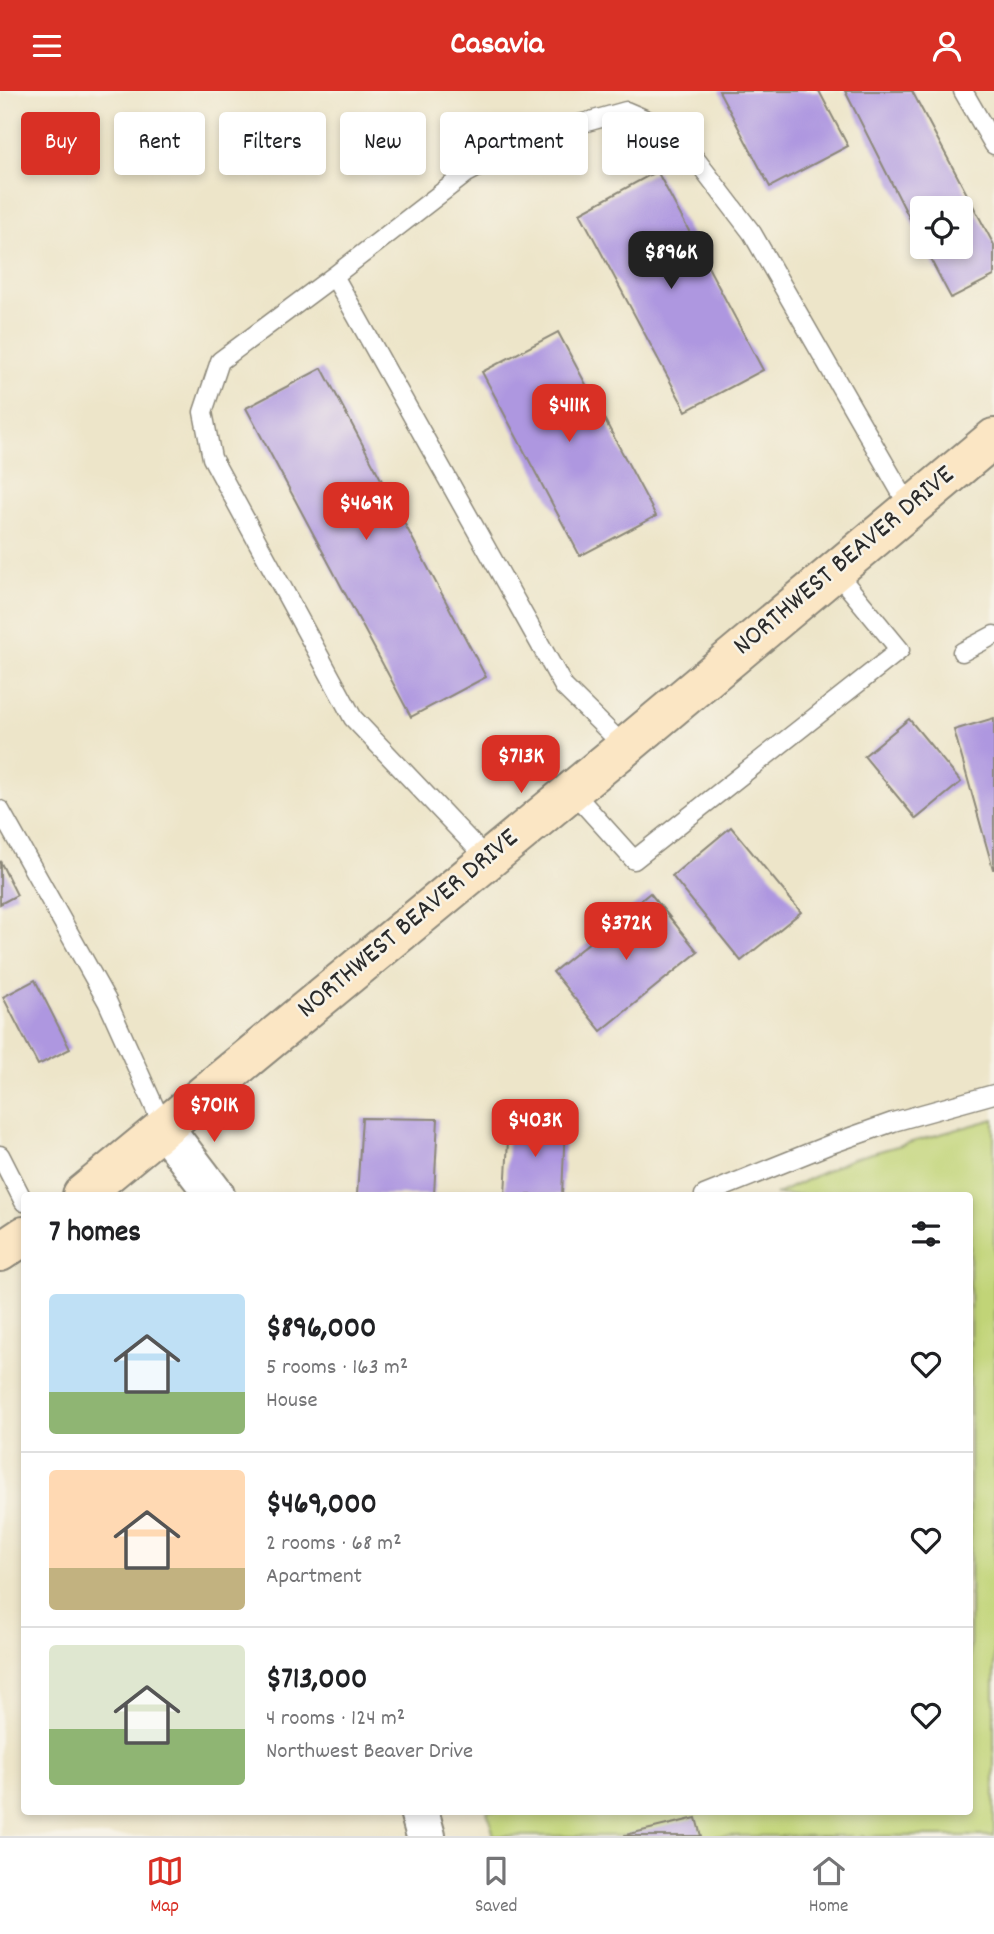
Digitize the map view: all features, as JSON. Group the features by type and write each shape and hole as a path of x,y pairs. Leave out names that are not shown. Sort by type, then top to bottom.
{"main road":[{"name":"NORTHWEST BEAVER DRIVE","path":"86,1192 910,508 992,443"},
{"path":"0,1252 21,1238"}],"street":[{"path":"163,1128 213,1192"},
{"path":"420,1815 426,1836"}],"lane":[{"path":"963,91 994,145"},
{"path":"488,860 353,718 212,458 203,412 220,361 467,173 540,135 626,111 675,132 752,233 910,508"},
{"path":"334,276 564,687 625,747"},
{"path":"572,791 634,860 900,650 835,571"},
{"path":"962,652 994,635"},
{"path":"0,810 107,1001 163,1128"},
{"path":"712,1192 881,1127 994,1094"},
{"path":"0,1155 21,1196"}],"green space":[{"path":"994,1119 994,1836 494,1836 488,1815 973,1815 973,1192 781,1192 851,1159"}],"building":[{"path":"719,91 819,91 848,146 770,187"},
{"path":"845,91 912,91 968,196 910,196 910,219"},
{"path":"650,175 659,175 763,370 686,411 580,213"},
{"path":"973,206 994,245 994,276 951,298 930,259 973,259"},
{"path":"558,332 656,516 580,556 482,372"},
{"path":"322,368 486,677 411,717 246,408"},
{"path":"994,718 994,869 993,869 954,730"},
{"path":"909,719 961,782 916,819 864,756"},
{"path":"731,827 801,912 741,961 672,876"},
{"path":"0,861 17,895 0,904"},
{"path":"650,893 698,952 601,1031 553,972"},
{"path":"35,980 70,1049 38,1065 3,997"},
{"path":"362,1118 438,1119 434,1192 357,1192"},
{"path":"509,1122 565,1125 562,1192 505,1192"},
{"path":"696,1818 701,1836 625,1836 625,1835"}]}
